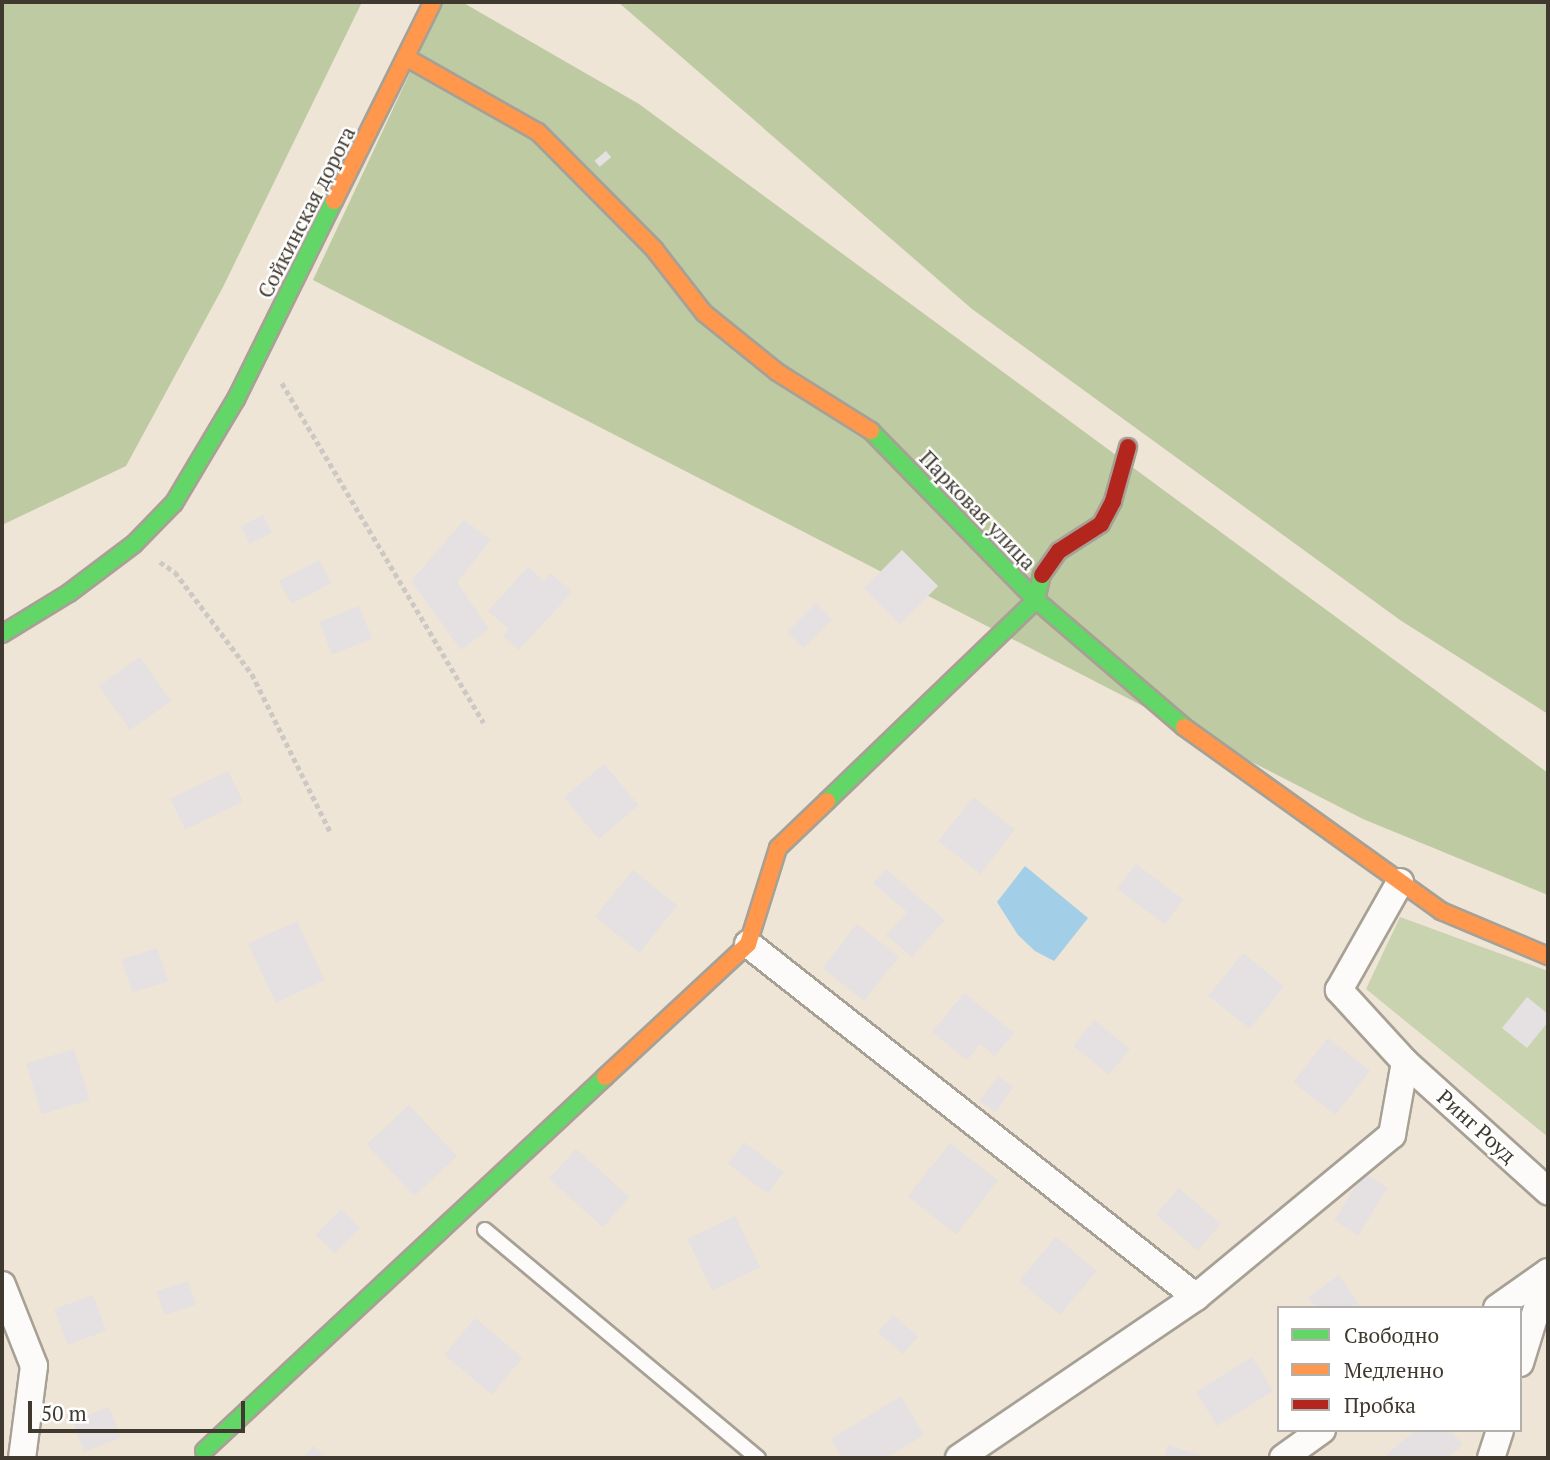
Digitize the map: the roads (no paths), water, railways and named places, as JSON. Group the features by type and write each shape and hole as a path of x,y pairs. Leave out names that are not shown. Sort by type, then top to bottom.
{"street":[{"name":"Сойкинская дорога","path":"2,634 69,593 134,544 174,503 214,439 261,349 433,2"},
{"name":"Парковая улица","path":"407,58 538,132 635,229 704,313 777,372 875,434 1036,600 1153,705 1441,911 1548,956"},
{"path":"204,1451 748,944 778,848 1036,600 1043,571 1059,551 1101,524 1113,501 1128,447"},
{"name":"Ринг Роуд","path":"1400,882 1339,990 1405,1062 1548,1191"},
{"path":"748,944 1196,1297"},
{"path":"959,1458 1196,1297 1392,1135 1405,1062"},
{"path":"1500,1306 1548,1272"},
{"path":"1522,1356 1548,1272"},
{"path":"2,1285 34,1366 22,1458"},
{"path":"1283,1458 1319,1432"},
{"path":"1491,1458 1499,1432"}],"lane":[{"path":"485,1230 758,1458"}],"water":[{"path":"1025,866 1088,918 1054,961 1035,951 1018,935 997,902"}]}
